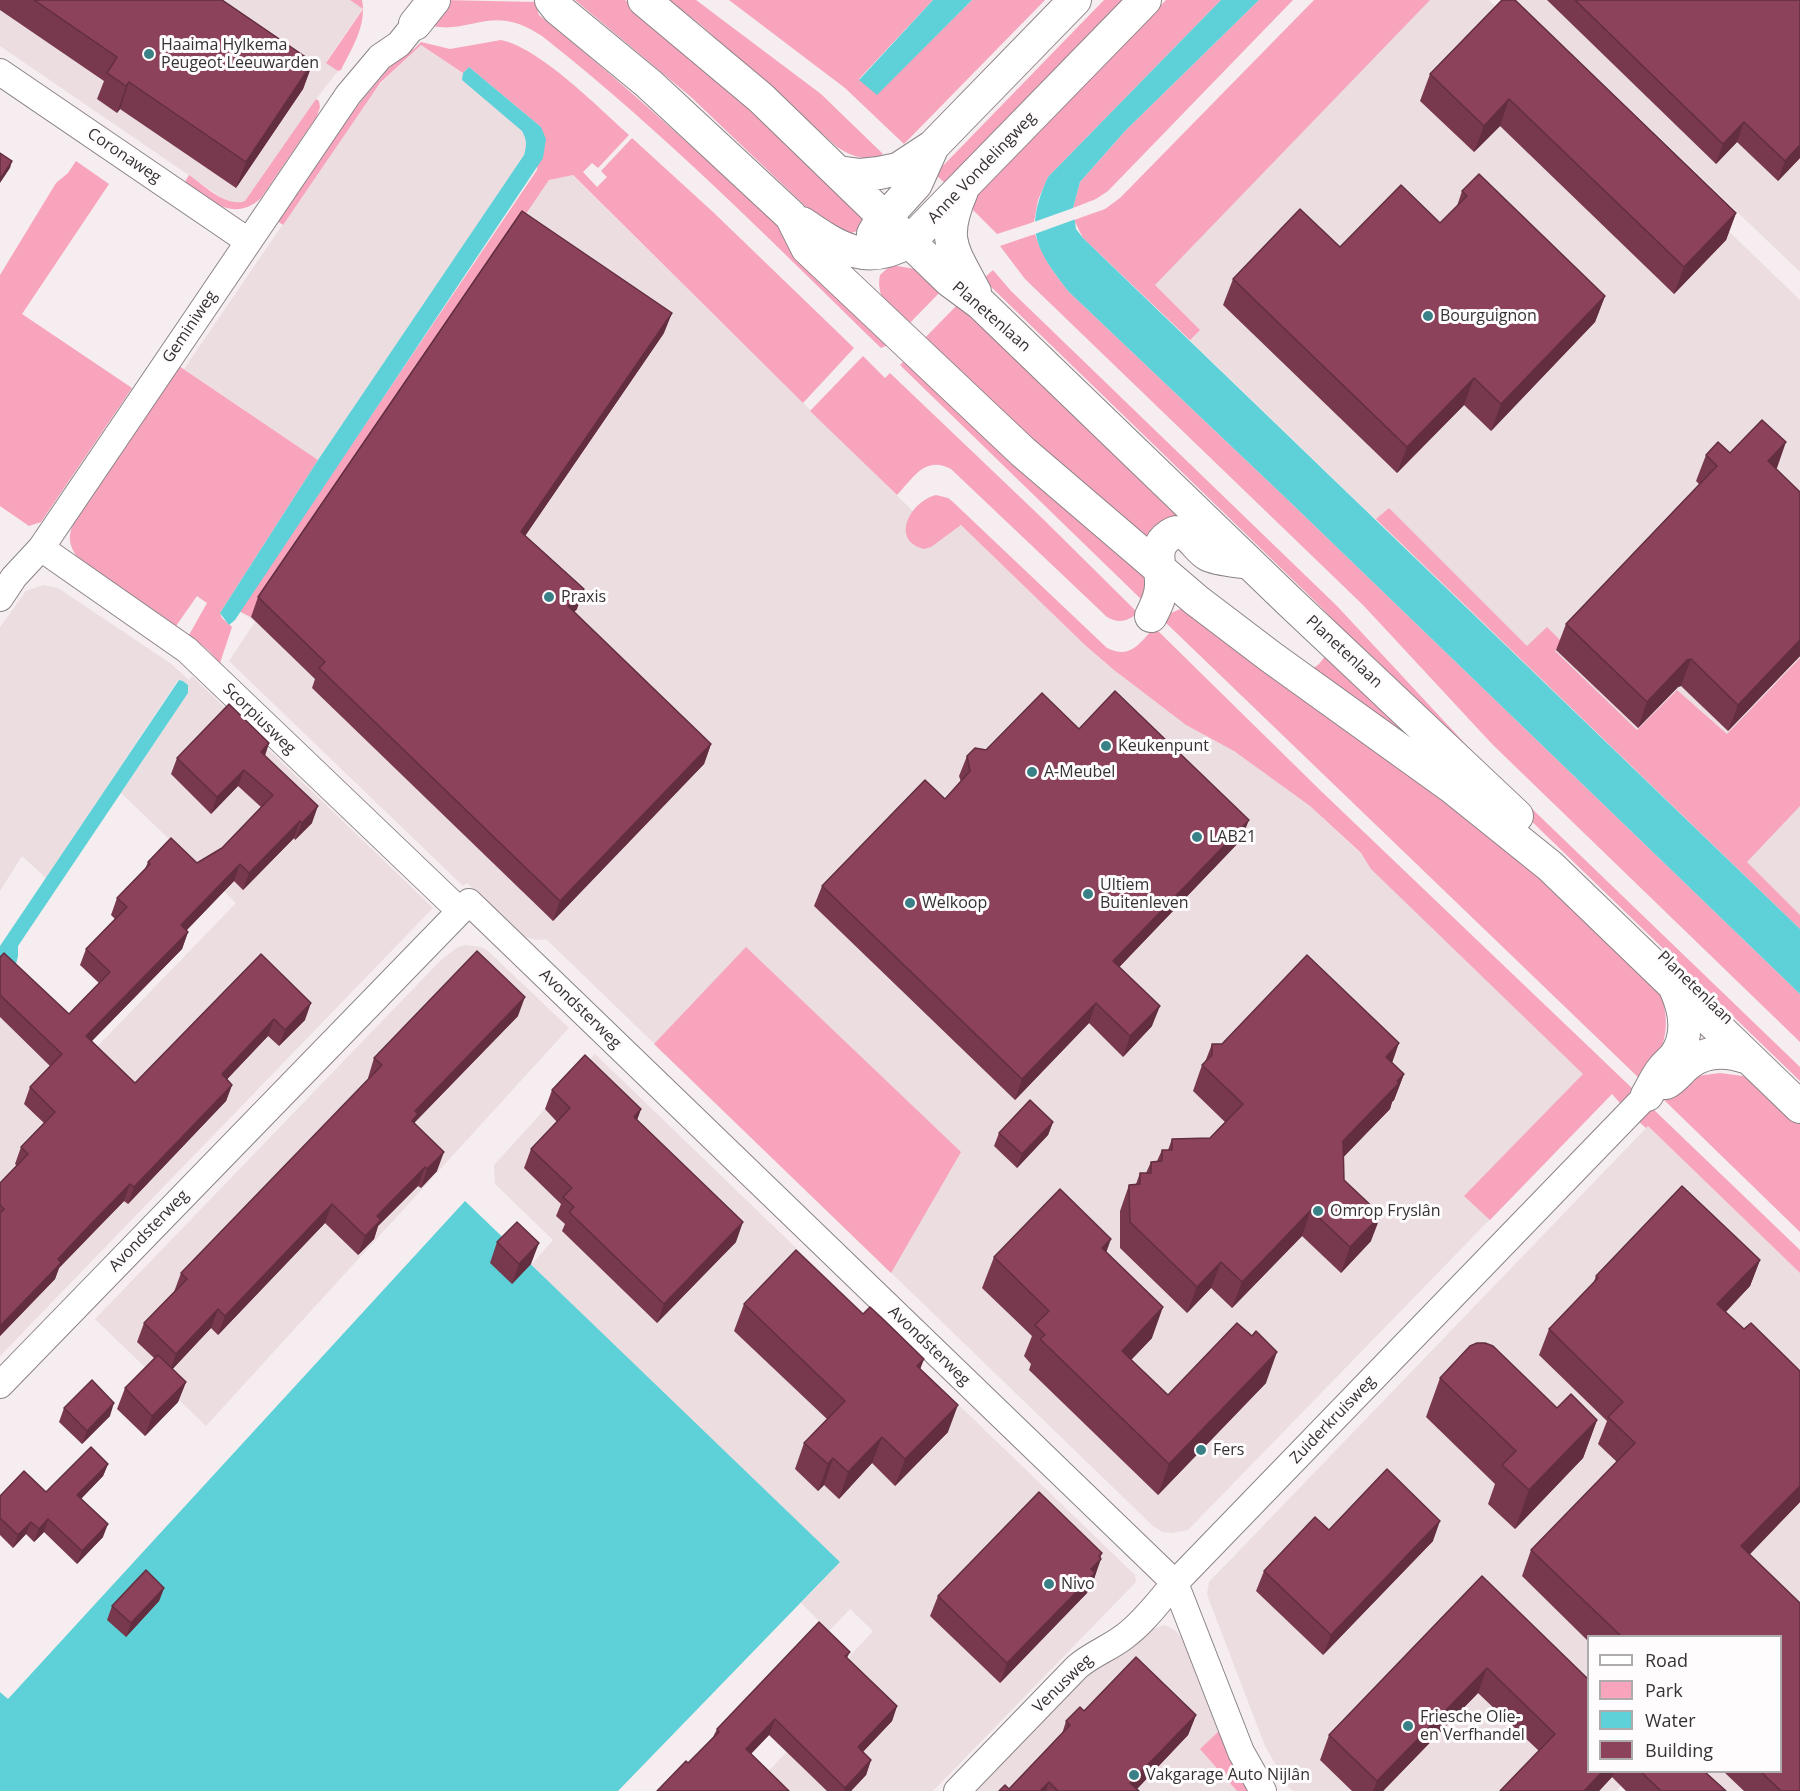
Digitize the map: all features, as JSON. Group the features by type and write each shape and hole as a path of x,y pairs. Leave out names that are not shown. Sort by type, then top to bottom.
{"main road":[{"name":"Planetenlaan","path":"551,0 558,9 649,84 792,216 807,248 1023,452 1161,571 1243,637 1453,788 1550,866 1800,1107"},
{"name":"Planetenlaan","path":"644,0 761,98 950,281 981,304 1800,1089"},
{"path":"838,172 860,175 897,169 933,146 1075,0"},
{"name":"Anne Vondelingweg","path":"792,216 830,243 852,252 891,250 910,241 1145,0"},
{"name":"Planetenlaan","path":"882,320 873,303 866,279 866,253 877,226 916,184 933,146"},
{"path":"963,188 952,214 951,236 957,259 981,304"},
{"path":"1196,600 1181,599 1151,616 1159,600 1161,571 1157,554 1162,541 1175,532 1187,536 1208,555 1249,563"},
{"path":"1243,637 1278,648 1292,657 1302,659 1318,648 1321,640 1318,629"},
{"path":"1647,1095 1661,1070 1675,1056 1682,1041 1685,1028 1684,1014 1675,987"},
{"path":"1647,1095 1670,1081 1689,1063 1708,1054 1728,1053 1748,1058"}],"street":[{"name":"Geminiweg","path":"0,598 14,576 41,548 348,95 380,57 386,36 415,9"},
{"name":"Coronaweg","path":"0,72 248,241"},
{"name":"Scorpiusweg","path":"41,548 187,650 460,911"},
{"name":"Avondsterweg","path":"0,1385 469,902 1175,1583"},
{"name":"Zuiderkruisweg","path":"1175,1583 1647,1095"},
{"name":"Venusweg","path":"957,1791 1077,1667 1090,1656 1126,1636 1175,1583"},
{"path":"1175,1583 1241,1752 1263,1791"}],"shaded area":[{"path":"0,0 350,0 363,8 326,62 338,71 316,99 250,196 245,201 233,203 228,202 0,46"},
{"path":"1363,0 1489,0 1800,300 1800,929 1110,263"},
{"path":"1516,0 1800,0 1800,272"},
{"path":"421,45 463,73 463,80 522,131 527,145 524,155 318,460 184,369 375,89"},
{"path":"572,175 941,539 961,525 1086,646 1114,670 1186,725 1234,751 1310,806 1611,1090 1604,1102 1188,1530 1163,1532 1153,1526 546,939 524,937 467,883 463,886 229,661 255,622 239,611 549,180"},
{"path":"43,585 58,588 170,663 189,680 192,676 433,908 0,1356 0,970 89,1055 236,903 121,793 188,693 188,685 178,680 46,878 22,856 0,891 0,627 26,591"},
{"path":"465,945 487,950 569,1028 206,1426 95,1319 442,959 458,947"},
{"path":"595,1054 1135,1575 1136,1582 933,1791 749,1791 820,1718 806,1703 873,1631 850,1609 829,1631 801,1603 840,1562 531,1265 553,1240 495,1184 494,1165"},
{"path":"1648,1126 1800,1273 1800,1791 1695,1791 1676,1773 1782,1773 1782,1635 1587,1635 1587,1773 1634,1773 1616,1791 1293,1791 1277,1776 1280,1772 1265,1746 1209,1600 1207,1594 1209,1582"},
{"path":"1165,1625 1176,1631 1184,1641 1219,1731 1201,1749 1237,1791 974,1791 1086,1674 1150,1630"}],"green space":[{"path":"350,0 362,0 363,9"},
{"path":"444,0 535,2 539,15 639,100 776,225 835,283 890,344 881,348 673,148 587,72 542,36 516,23 497,20 452,27 433,26"},
{"path":"575,0 625,0 633,6 749,104 864,217 859,228 848,234 823,223 691,97"},
{"path":"668,0 696,0 821,94 883,154 865,158 837,147 701,25"},
{"path":"729,0 933,0 859,79 877,94 972,0 1045,0 904,144 845,88"},
{"path":"1104,0 1128,0 947,185 935,174"},
{"path":"1166,0 1221,0 1048,177 1038,200 1034,222 997,234 968,205"},
{"path":"1259,0 1293,0 1108,191 1096,199 1073,208 1080,182 1125,131"},
{"path":"1314,0 1430,0 1155,285 1200,330 1190,340 1083,238 1074,220 1105,209 1120,198"},
{"path":"363,9 358,36 341,70 338,71 326,63"},
{"path":"501,40 516,45 551,66 629,135 598,168 592,163 583,172 597,187 607,177 601,171 632,138 713,212 854,348 803,403 573,175 549,180 251,617 239,611 537,170 541,127 469,67 463,73 421,45 380,83 283,225 277,221 344,122 408,45 413,50 421,42 450,49"},
{"path":"316,99 320,107 317,116 261,198 251,205 241,209 222,206 185,182 189,175 223,198 230,201 245,201"},
{"path":"76,161 109,184 22,314 132,388 41,522 29,526 0,506 0,275 56,183 68,173"},
{"path":"1035,234 1049,264 1069,292 1800,994 1800,1042 1493,745 1363,605 1025,279 1000,246"},
{"path":"891,265 915,269 943,289 903,330 886,305 880,290 880,275"},
{"path":"993,270 1011,291 1337,606 1471,750 1800,1067 1800,1081 1429,722 1321,607 983,279"},
{"path":"958,304 1179,519 1144,547 918,345"},
{"path":"910,355 1149,573 1145,603 900,365"},
{"path":"863,356 885,378 890,373 1138,613 1123,621 1107,617 951,469 942,465 934,465 920,470 897,495 810,411"},
{"path":"179,366 318,460 220,613 232,627 220,663 189,635 207,603 197,596 176,626 78,558 72,549 70,539 76,519"},
{"path":"936,495 953,502 1107,648 1122,652 1128,651 1138,645 1153,629 1156,629 1322,792 1634,1090 1620,1103 1612,1094 1490,1220 1464,1196 1583,1074 1371,869 1361,853 1310,806 1234,751 1186,725 1114,670 1086,646 961,525 931,547 924,549 913,544 906,530 912,512 927,499"},
{"path":"1389,508 1527,646 1547,627 1562,642 1555,651 1637,730 1677,690 1727,734 1800,658 1800,806 1747,862 1800,915 1800,929 1376,519"},
{"path":"1185,607 1434,783 1656,982 1665,1009 1665,1033 1658,1057 1642,1081 1164,621 1171,613"},
{"path":"1330,650 1512,821 1311,670"},
{"path":"746,947 961,1152 891,1273 654,1044"},
{"path":"1720,1073 1750,1077 1800,1117 1800,1232 1662,1098 1697,1076"},
{"path":"1652,1108 1800,1250 1800,1273 1648,1126 1646,1128 1639,1122"},
{"path":"1219,1731 1230,1758 1248,1791 1237,1791 1200,1749"}],"water":[{"path":"933,0 972,0 877,95 859,80"},
{"path":"1221,0 1259,0 1125,131 1080,182 1073,208 1076,229 1800,929 1800,994 1069,292 1048,263 1041,250 1035,225 1036,211 1048,177"},
{"path":"469,67 541,127 546,139 543,158 235,620 229,625 220,613 318,460 524,155 526,143 522,131 462,80 463,73"},
{"path":"179,680 188,685 188,693 18,946 16,964 0,969 0,946"},
{"path":"465,1201 840,1562 618,1791 0,1791 0,1692 8,1699"}],"pier":[{"path":"1076,207 1076,219 1032,235 1031,223"}],"building":[{"path":"34,0 222,0 313,62 246,162 129,82 126,86 107,73 117,57"},
{"path":"1502,0 1515,0 1736,213 1684,267 1509,99 1484,126 1430,74"},
{"path":"1575,0 1800,0 1800,145 1785,161 1744,122 1723,144"},
{"path":"0,153 12,161 0,179"},
{"path":"1479,174 1605,296 1501,404 1474,378 1407,447 1233,279 1300,209 1340,247 1401,185 1440,223 1467,196 1462,191"},
{"path":"522,211 672,313 521,532 584,589 568,606 711,744 560,901 319,668 325,662 258,597"},
{"path":"1762,420 1786,442 1768,461 1800,492 1800,640 1738,705 1691,659 1687,660 1647,702 1566,624 1717,466 1706,455 1718,442 1730,453"},
{"path":"1115,691 1249,820 1113,961 1160,1006 1130,1036 1096,1003 1022,1079 822,886 925,780 945,799 970,771 967,756 975,748 986,750 1042,693 1079,729"},
{"path":"229,704 269,743 261,752 318,806 249,873 240,864 181,925 188,932 86,1036 135,1083 261,954 311,1003 285,1030 274,1019 222,1074 232,1085 134,1187 130,1184 88,1227 58,1259 61,1263 0,1326 0,1213 4,1209 0,1205 0,1183 28,1154 21,1147 55,1112 30,1087 62,1054 0,995 0,957 4,953 69,1014 110,972 86,949 127,907 117,898 150,864 148,862 171,838 197,863 222,848 273,795 244,770 217,797 177,758"},
{"path":"477,951 525,997 415,1111 418,1114 412,1121 444,1152 427,1169 425,1167 377,1216 381,1220 365,1236 332,1204 225,1316 218,1309 176,1354 144,1323 187,1279 181,1273 382,1065 374,1058"},
{"path":"1307,955 1399,1043 1386,1057 1404,1074 1397,1081 1399,1083 1343,1141 1344,1180 1381,1215 1350,1247 1311,1210 1242,1282 1221,1262 1197,1287 1130,1222 1129,1185 1140,1184 1140,1173 1151,1173 1151,1162 1162,1161 1162,1150 1172,1150 1172,1139 1210,1138 1243,1104 1202,1065 1212,1055 1212,1044 1222,1044"},
{"path":"585,1055 641,1109 634,1117 743,1222 664,1304 569,1212 574,1207 563,1197 572,1188 531,1149 570,1108 552,1090"},
{"path":"1030,1100 1053,1122 1022,1154 999,1133"},
{"path":"1682,1186 1760,1260 1717,1304 1744,1329 1751,1323 1800,1371 1800,1486 1741,1546 1800,1603 1800,1791 1781,1791 1762,1773 1782,1773 1782,1635 1620,1635 1531,1550 1635,1443 1608,1417 1623,1402 1549,1329 1598,1278 1596,1276"},
{"path":"1060,1189 1111,1239 1102,1248 1163,1307 1122,1351 1168,1395 1237,1323 1252,1336 1256,1331 1277,1352 1169,1464 1040,1339 1045,1335 1035,1325 1049,1311 994,1257"},
{"path":"517,1222 539,1243 519,1264 497,1242"},
{"path":"796,1250 863,1314 870,1307 884,1320 924,1359 917,1366 958,1405 905,1459 882,1437 848,1472 833,1458 828,1464 804,1443 845,1401 744,1304"},
{"path":"1477,1343 1493,1346 1557,1408 1571,1394 1597,1420 1529,1490 1502,1465 1516,1451 1440,1378 1470,1346"},
{"path":"158,1355 186,1382 152,1416 125,1388"},
{"path":"92,1380 114,1403 87,1431 64,1408"},
{"path":"91,1447 108,1464 77,1495 108,1524 82,1551 48,1519 39,1529 31,1522 18,1535 0,1518 0,1496 24,1471 46,1492"},
{"path":"1387,1469 1440,1521 1331,1635 1264,1571 1315,1517 1329,1530"},
{"path":"1039,1492 1102,1553 1099,1556 1101,1559 1091,1569 1095,1573 1007,1663 938,1596"},
{"path":"146,1570 164,1588 131,1623 112,1606"},
{"path":"1482,1576 1587,1678 1587,1773 1601,1773 1584,1791 1500,1791 1555,1734 1487,1668 1377,1781 1329,1735"},
{"path":"819,1622 850,1652 845,1656 897,1706 858,1747 871,1760 845,1788 775,1719 746,1749 789,1791 657,1791 719,1732 717,1729"},
{"path":"1136,1657 1196,1715 1130,1783 1139,1791 1058,1791 1049,1782 1040,1791 999,1791 1005,1785 1009,1789 1070,1725 1066,1721 1080,1707 1084,1711"},
{"path":"1642,1773 1706,1773 1726,1791 1661,1791"}],"place":[{"name":"Haaima Hylkema Peugeot Leeuwarden","path":"149,54"},
{"name":"Bourguignon","path":"1428,316"},
{"name":"Praxis","path":"549,597"},
{"name":"Keukenpunt","path":"1106,746"},
{"name":"A-Meubel","path":"1032,772"},
{"name":"LAB21","path":"1197,837"},
{"name":"Ultiem Buitenleven","path":"1088,894"},
{"name":"Welkoop","path":"910,903"},
{"name":"Omrop Fryslân","path":"1318,1211"},
{"name":"Fers","path":"1201,1450"},
{"name":"Nivo","path":"1049,1584"},
{"name":"Friesche Olie- en Verfhandel","path":"1408,1726"},
{"name":"Vakgarage Auto Nijlân","path":"1134,1775"}]}
